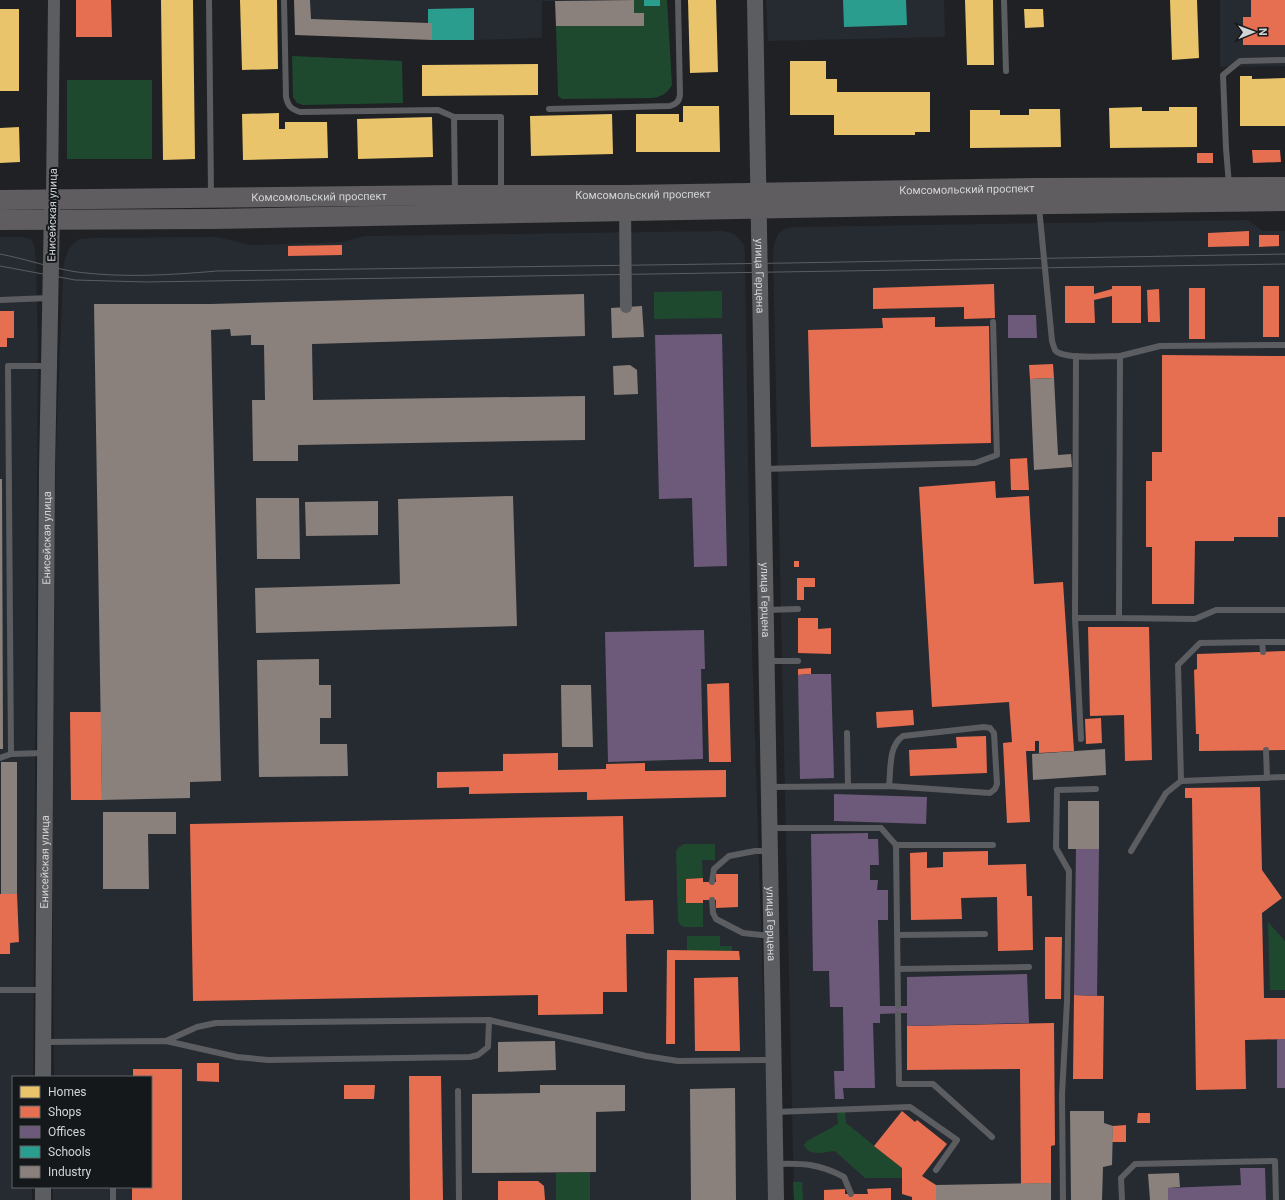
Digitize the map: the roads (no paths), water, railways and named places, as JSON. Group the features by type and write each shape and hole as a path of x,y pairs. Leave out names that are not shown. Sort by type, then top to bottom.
{"main road":[{"name":"Комсомольский проспект","path":"0,220 211,219 625,203 758,201 1285,186"},
{"name":"Комсомольский проспект","path":"0,200 501,195 625,203"},
{"name":"Комсомольский проспект","path":"758,201 1039,204 1285,201"}],"street":[{"name":"Енисейская улица","path":"43,1076 45,753 54,0"},
{"name":"улица Герцена","path":"755,0 776,1200"},
{"path":"625,203 626,307"},
{"path":"43,1188 43,1200"}],"lane":[{"path":"209,0 212,199"},
{"path":"284,0 286,97 288,105 292,110 300,112 438,110 454,117 501,117 501,195"},
{"path":"548,108 675,105 679,100 680,95 678,0"},
{"path":"1004,0 1006,71"},
{"path":"1229,187 1226,148 1224,75 1240,61 1285,60"},
{"path":"454,117 455,195"},
{"path":"1039,204 1052,341 1055,350 1062,354 1076,356 1120,356 1160,346 1285,346"},
{"path":"0,300 51,298"},
{"path":"763,469 975,463 997,455 993,322"},
{"path":"1076,356 1075,618 1081,738"},
{"path":"1119,618 1120,356"},
{"path":"11,754 8,366 49,366"},
{"path":"765,610 798,609"},
{"path":"1075,618 1195,619 1216,610 1285,610"},
{"path":"1262,642 1263,652"},
{"path":"1181,781 1178,665 1200,643 1285,642"},
{"path":"766,661 798,661"},
{"path":"769,787 889,786 987,793 993,792 997,784 994,733 990,728 984,727 903,736 898,739 893,748 889,786"},
{"path":"847,733 848,786"},
{"path":"1266,750 1267,778"},
{"path":"0,758 11,754 45,753"},
{"path":"1131,851 1166,793 1181,781 1285,777"},
{"path":"1063,1200 1062,1095 1067,1001 1070,871 1056,848 1057,790 1096,789"},
{"path":"770,828 881,828 896,845 898,1006"},
{"path":"896,845 993,845"},
{"path":"712,882 714,869 730,856 755,851 770,851"},
{"path":"712,900 713,912 716,919 743,933 772,936"},
{"path":"897,935 985,934"},
{"path":"898,969 1029,967"},
{"path":"0,990 43,990"},
{"path":"898,1014 900,1084 933,1084 992,1137"},
{"path":"43,1042 166,1041 237,1057 268,1060 470,1057 478,1055 488,1047 489,1020"},
{"path":"166,1041 197,1026 216,1023 489,1020 646,1056 678,1061 774,1060"},
{"path":"458,1091 459,1200"},
{"path":"775,1112 910,1107 957,1140 936,1170"},
{"path":"1122,1200 1121,1178 1135,1164 1275,1161 1276,1200"},
{"path":"776,1164 803,1163 828,1168 844,1177 851,1194"},
{"path":"113,1188 113,1200"}],"tram line":[{"path":"0,254 77,272 112,275 165,275 217,271 1285,254"},
{"path":"0,266 75,280 146,282 1285,264"}]}
